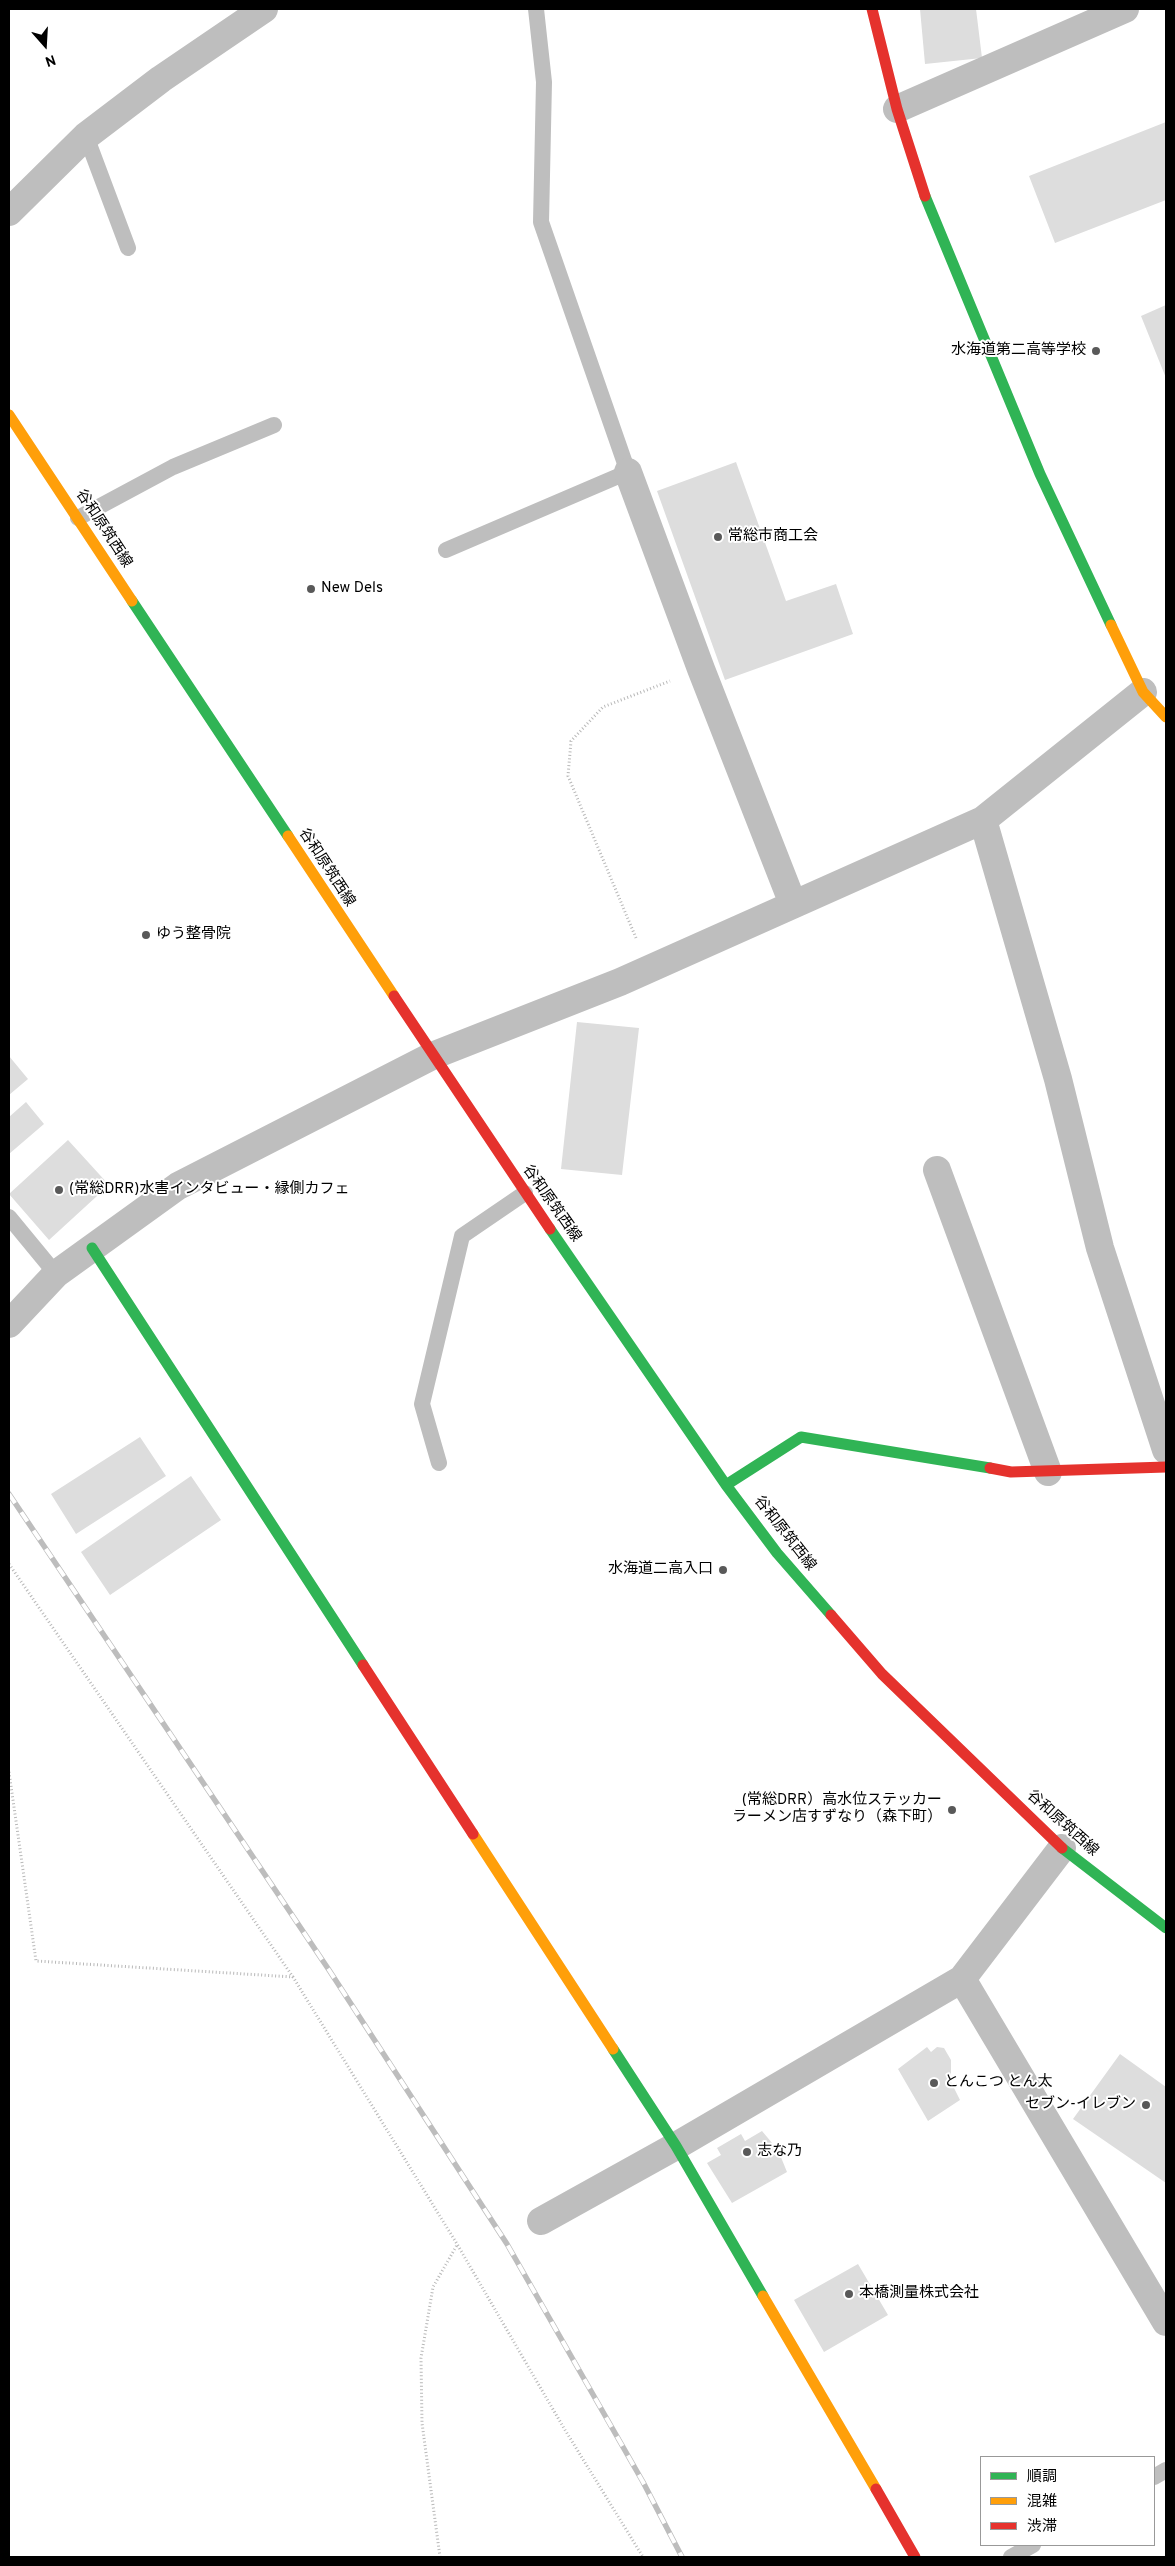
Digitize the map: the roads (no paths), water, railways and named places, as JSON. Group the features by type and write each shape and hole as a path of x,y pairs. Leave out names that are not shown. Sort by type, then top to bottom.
{"street":[{"path":"872,9 897,109 924,194 994,366 1040,474 1143,692 1166,717"},
{"path":"897,109 1124,9"},
{"path":"9,212 86,136 161,79 258,10"},
{"name":"谷和原筑西線","path":"9,415 432,1056 726,1485 778,1553 882,1674 1062,1848 1166,1928"},
{"path":"628,472 701,669 793,904"},
{"path":"9,1324 56,1274 178,1186 432,1056 649,970 983,820 1143,692"},
{"path":"983,820 1058,1079 1100,1248 1166,1450"},
{"path":"937,1170 1048,1472"},
{"path":"92,1248 676,2146 915,2557"},
{"path":"726,1485 801,1437 1012,1472 1166,1467"},
{"path":"541,2221 676,2146 962,1979 1062,1848"},
{"path":"962,1979 1166,2322"}],"lane":[{"path":"446,550 628,472 541,222 544,82 536,9"},
{"path":"86,136 128,248"},
{"path":"78,518 173,467 274,425"},
{"path":"439,1463 422,1404 462,1236 525,1193"},
{"path":"9,1217 56,1274"},
{"path":"1155,2476 1166,2470"},
{"path":"1011,2557 1031,2546"}],"railway":[{"path":"9,1494 329,1970 507,2244 643,2482 682,2557"}],"place":[{"name":"水海道第二高等学校","path":"1096,351"},
{"name":"常総市商工会","path":"718,537"},
{"name":"New Dels","path":"311,589"},
{"name":"ゆう整骨院","path":"146,935"},
{"name":"(常総DRR)水害インタビュー・縁側カフェ","path":"59,1190"},
{"name":"水海道二高入口","path":"723,1570"},
{"name":"(常総DRR）高水位ステッカー ラーメン店すずなり（森下町）","path":"952,1810"},
{"name":"とんこつ とん太","path":"934,2083"},
{"name":"セブン-イレブン","path":"1146,2105"},
{"name":"志な乃","path":"747,2152"},
{"name":"本橋測量株式会社","path":"849,2294"}]}
